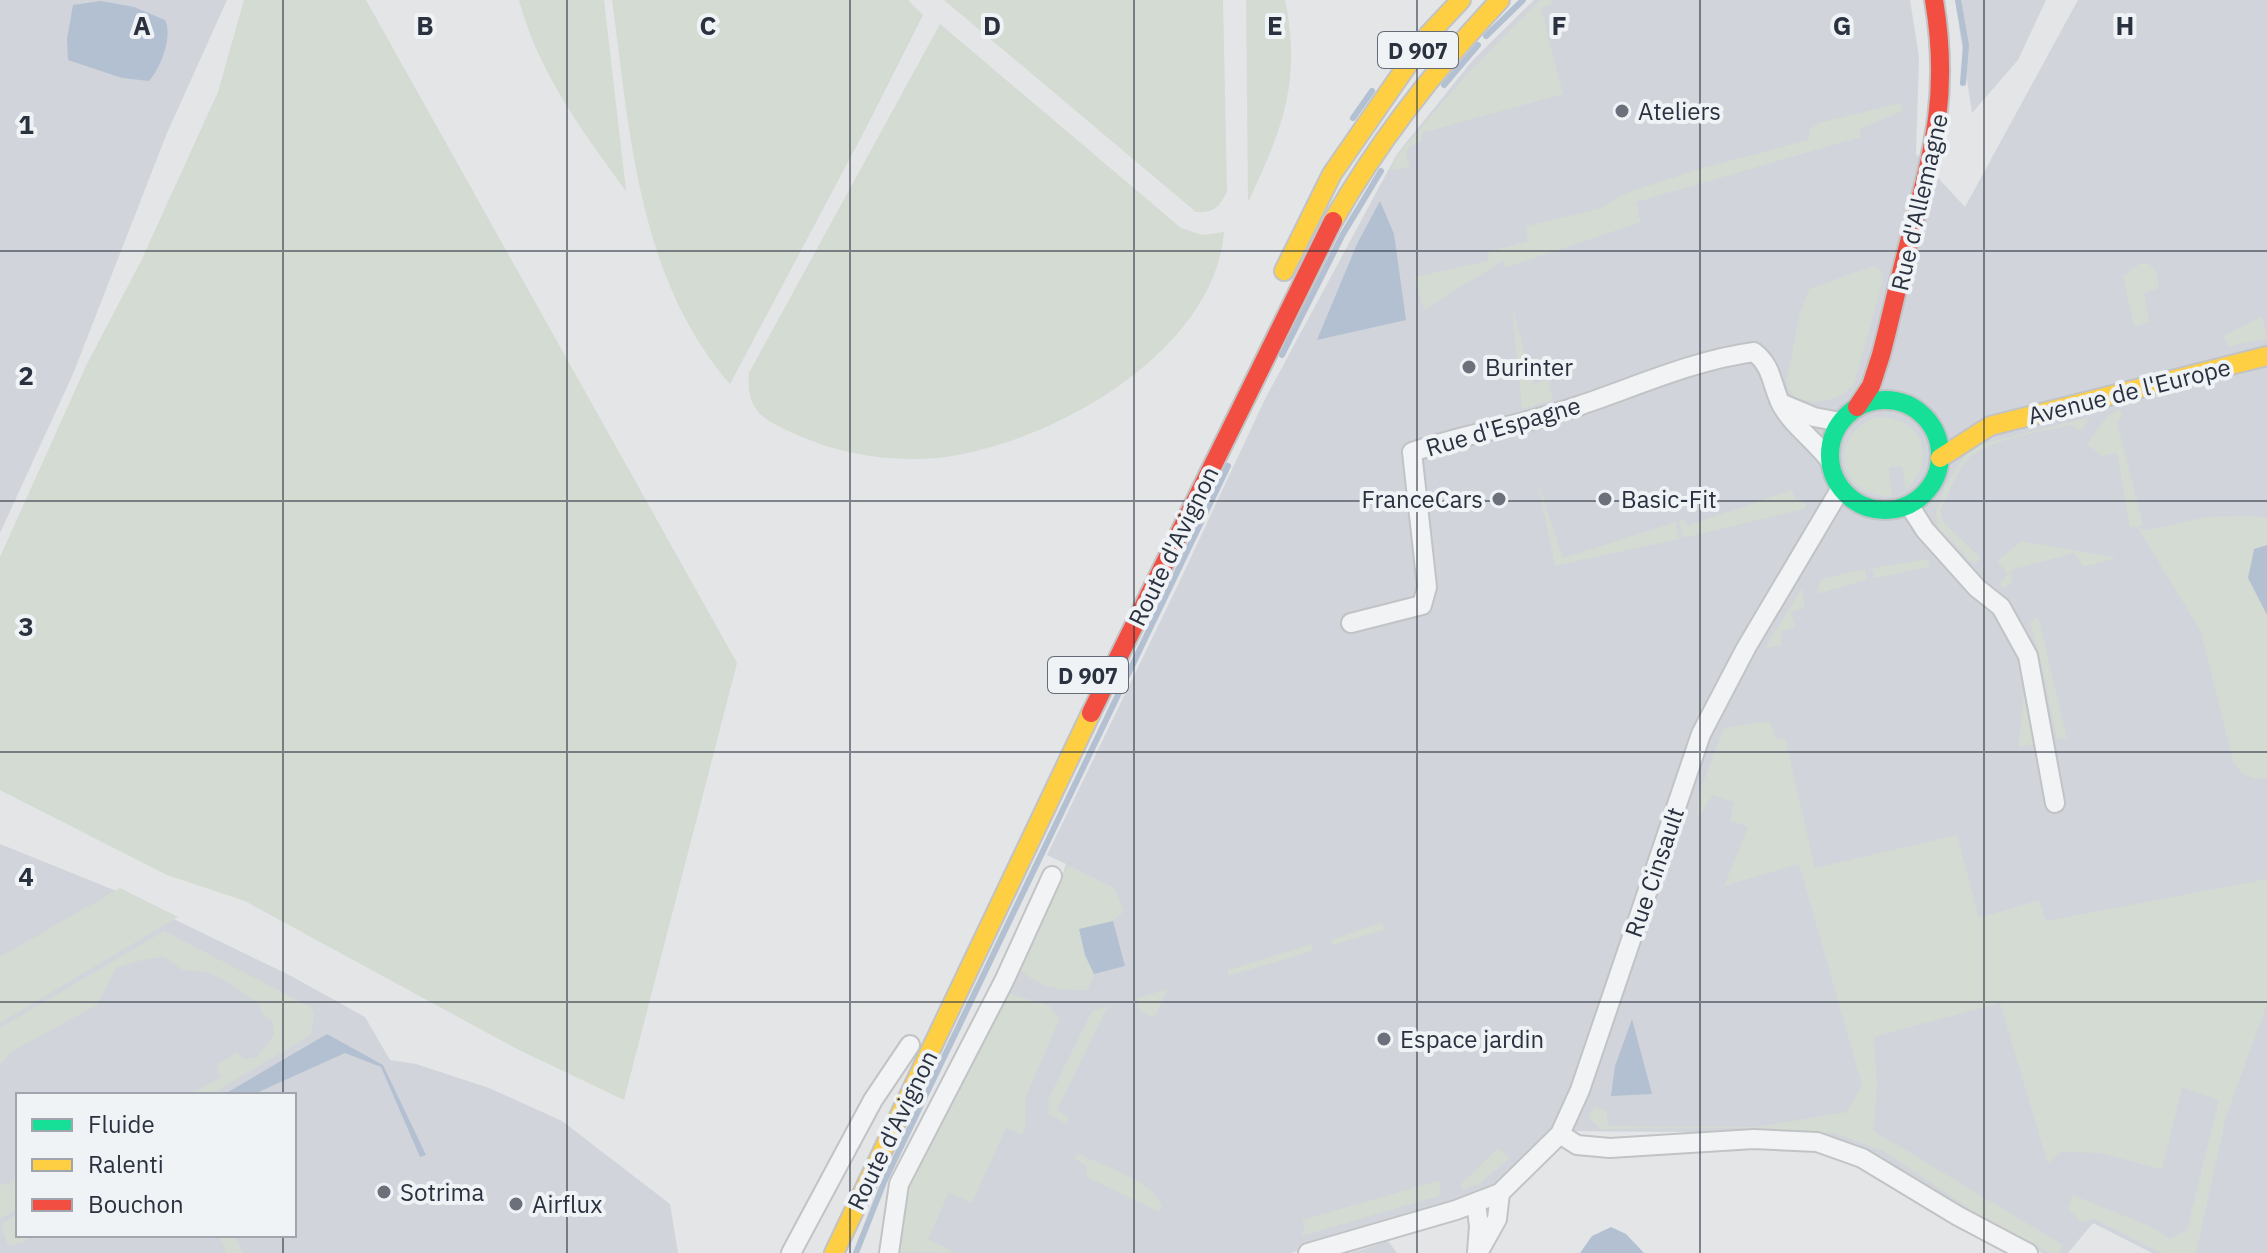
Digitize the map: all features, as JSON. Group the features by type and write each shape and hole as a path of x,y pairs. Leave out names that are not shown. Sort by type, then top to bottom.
{"main road":[{"name":"D 907","path":"1274,291 1332,174 1429,34 1461,0"},
{"name":"Route d'Avignon","path":"834,1253 1047,804 1324,236 1395,120 1469,31 1500,0"},
{"name":"Rue d'Allemagne","path":"1857,407 1871,386 1881,355 1935,148 1942,110 1942,36 1934,0"},
{"path":"1881,355 1897,400"},
{"name":"Avenue de l'Europe","path":"1929,421 1956,426 1990,426 2267,356"},
{"path":"1875,400 1897,400 1929,421 1938,441 1940,458 1927,491 1909,505 1891,510 1875,509 1858,503 1841,488 1830,461 1832,439 1840,422 1857,407 1875,400"},
{"name":"Avenue de l'Europe","path":"1940,458 1990,426"},
{"name":"Route d'Avignon","path":"811,1253 913,1038"}],"street":[{"name":"Rue d'Espagne","path":"1351,623 1422,605 1427,587 1412,452 1444,441 1518,425 1635,385 1754,352 1764,359 1771,371 1780,403 1830,461"},
{"path":"1780,403 1814,417 1840,422"},
{"name":"Rue Cinsault","path":"1500,1193 1560,1134 1580,1090 1701,734 1746,648 1841,488"},
{"path":"1909,505 1925,530 1977,588 2001,607 2028,656 2055,803"},
{"path":"889,1253 899,1184 1004,981 1052,876"},
{"path":"791,1253 812,1208 873,1100 913,1038"},
{"path":"1560,1134 1577,1145 1610,1148 1754,1139 1817,1142 1862,1158 1958,1216 2028,1253"},
{"path":"1308,1253 1500,1193 1497,1219 1477,1253"},
{"path":"1476,1203 1479,1226 1477,1253"}],"shaded area":[{"path":"0,0 227,0 167,133 73,374 0,533"},
{"path":"244,0 366,0 737,663 624,1100 515,1048 245,901 167,875 0,790 0,557 86,366 141,261 218,92"},
{"path":"519,0 604,0 626,191 578,124 550,77"},
{"path":"612,0 908,0 923,15 730,384 699,343 675,298 657,251 633,152"},
{"path":"944,0 1223,0 1227,192 1221,202 1212,210 1196,212"},
{"path":"1246,0 1285,0 1291,56 1290,81 1279,128 1248,202"},
{"path":"1534,0 1910,0 1919,57 1916,154 1965,207 2078,0 2267,0 2267,1253 2152,1253 2093,1223 2068,1253 2042,1253 1861,1147 1807,1133 1556,1131 1517,1171 1482,1194 1291,1253 898,1253 909,1184 946,1115 1063,873 1066,864 1047,855 1265,399 1397,154 1473,60"},
{"path":"1540,0 1552,0 1553,4 1541,8 1563,94 1422,133 1422,141 1409,146 1406,156 1410,167 1390,170 1398,154 1467,74"},
{"path":"1955,0 2046,0 2018,60 1972,113"},
{"path":"940,24 1181,228 1202,235 1224,232 1213,276 1191,317 1158,354 1118,386 1074,413 1027,435 981,450 919,459 864,455 812,441 766,419 750,397 749,373"},
{"path":"1901,103 1903,111 1859,129 1861,137 1636,202 1641,222 1505,268 1504,260 1424,310 1414,277 1488,261 1489,252 1528,241 1526,226 1599,209 1626,193 1699,169 1808,140 1810,129 1819,123"},
{"path":"2147,263 2157,274 2158,288 2144,293 2149,322 2134,327 2123,276 2139,264"},
{"path":"1873,266 1881,270 1883,280 1854,385 1826,400 1795,398 1786,384 1800,313 1809,289"},
{"path":"1512,306 1533,384 1548,379 1553,400 1522,409"},
{"path":"2262,316 2267,338 2229,347 2223,336"},
{"path":"2120,409 2122,416 2117,422 2143,525 2130,528 2117,453 2102,456 2087,444 2107,416"},
{"path":"1877,417 1905,424 1915,431 1921,442 1921,465 1916,478 1906,490 1902,466 1889,468 1892,496 1874,494 1860,487 1850,477 1845,464 1845,450 1850,437 1861,425"},
{"path":"2086,418 2090,420 2080,431 2071,425 2016,437 1977,452 1964,464 1940,510 1944,523 1981,558 1972,563 1938,527 1936,513 1945,486 1967,452 1982,444"},
{"path":"1537,479 1563,558 1676,522 1679,539 1555,566"},
{"path":"1792,490 1795,499 1807,505 1804,509 1683,538 1679,521 1685,519 1687,526"},
{"path":"2206,517 2267,518 2267,778 2247,776 2233,762 2201,632 2138,528 2148,530"},
{"path":"2022,541 2117,558 2083,567 2074,553 2011,570 2013,582 2003,589 2000,583 2008,574 1997,561"},
{"path":"1927,559 1930,567 1875,578 1872,568"},
{"path":"1865,569 1867,580 1816,594 1821,579"},
{"path":"1802,588 1805,608 1791,612 1795,627 1781,631 1782,645 1765,648"},
{"path":"2037,617 2067,739 2057,738 2030,622"},
{"path":"2025,686 2036,744 2018,747"},
{"path":"1770,721 1776,740 1785,738 1815,868 1957,835 1979,918 2039,900 2046,921 2267,879 2267,1004 2226,1117 2196,1253 2161,1253 2094,1219 2081,1223 2068,1208 2073,1195 2156,1229 2170,1239 2187,1230 2219,1100 2182,1087 2162,1170 2101,1153 2060,1152 2048,1164 2000,1003 1874,1037 1877,1084 1874,1131 2063,1245 2060,1253 2049,1253 1970,1209 1883,1151 1834,1133 1736,1128 1600,1129 1588,1118 1594,1106 1607,1112 1608,1126 1757,1127 1847,1112 1862,1085 1799,864 1724,886 1748,827 1730,821 1734,802 1713,795 1698,817 1698,796 1724,728"},
{"path":"0,844 114,890 291,976 365,1017 390,1060 416,1064 489,1088 562,1121 670,1204 678,1253 0,1253"},
{"path":"1068,865 1114,888 1124,911 1113,921 1080,929 1085,955 1094,974 1088,990 1050,987 1016,968"},
{"path":"120,888 178,917 0,1023 0,957"},
{"path":"1382,922 1385,930 1332,945 1331,940"},
{"path":"164,931 311,1007 314,1013 311,1035 213,1093 193,1093 221,1077 216,1066 237,1052 244,1059 257,1057 274,1035 273,1022 263,1015 259,1004 227,982 206,972 183,970 164,957 116,968 97,1005 11,1052 0,1066 0,1028"},
{"path":"1312,944 1313,951 1228,976 1228,970"},
{"path":"1168,989 1154,1018 1140,1011 1137,998"},
{"path":"1007,993 1048,1005 1060,1018 1026,1097 1025,1128 1021,1135 1006,1128 972,1203 949,1193 928,1239 956,1253 897,1252 909,1184 946,1115 995,1011"},
{"path":"1108,1006 1057,1110 1069,1117 1066,1124 1049,1114 1048,1100 1092,1011"},
{"path":"1498,1148 1510,1158 1479,1184 1462,1190 1461,1184"},
{"path":"1078,1154 1137,1181 1157,1197 1162,1206 1159,1212 1087,1177 1086,1165 1074,1159"},
{"path":"16,1174 16,1209 0,1219 0,1183 8,1185"},
{"path":"1441,1180 1439,1196 1301,1236 1305,1228 1302,1220"},
{"path":"16,1215 16,1237 30,1237 24,1242 8,1246 1,1224"},
{"path":"220,1237 235,1237 243,1253 226,1253"},
{"path":"1388,1241 1397,1253 1349,1253 1361,1250"}],"water":[{"path":"101,1 134,7 165,20 168,34 164,52 149,81 122,78 68,60 67,39 73,5"},
{"path":"1380,201 1394,234 1406,320 1317,340 1357,244"},
{"path":"2267,545 2267,615 2248,578 2254,549"},
{"path":"1113,921 1125,966 1094,974 1085,955 1079,929"},
{"path":"1632,1019 1652,1094 1611,1096 1615,1066"},
{"path":"327,1034 383,1065 426,1155 420,1157 381,1067 345,1053 256,1093 226,1093"},
{"path":"1611,1227 1626,1234 1644,1253 1580,1253 1592,1236"}],"waterway":[{"path":"1486,36 1523,0"},
{"path":"1958,0 1966,45 1963,83"},
{"path":"1444,85 1478,45"},
{"path":"1353,118 1372,91"},
{"path":"1282,355 1343,234 1381,171"},
{"path":"856,1253 884,1182 1228,466"}],"traffic: fast":[{"path":"1885,400 1906,404 1924,416 1936,434 1940,455 1936,476 1924,494 1906,506 1885,510 1864,506 1846,494 1834,476 1830,455 1834,434 1846,416 1864,404 1885,400"}],"traffic: slow":[{"path":"1284,271 1332,174 1429,34 1461,0"},
{"path":"1333,221 1410,106 1500,0"},
{"path":"1940,458 1990,426 2267,356"},
{"path":"834,1253 1091,713"}],"traffic: jam":[{"path":"1857,407 1871,386 1881,355 1932,150 1940,65 1934,0"},
{"path":"1091,713 1333,221"}],"place":[{"name":"Ateliers","path":"1622,111"},
{"name":"Burinter","path":"1469,367"},
{"name":"FranceCars","path":"1499,499"},
{"name":"Basic-Fit","path":"1605,499"},
{"name":"Espace jardin","path":"1384,1039"},
{"name":"Sotrima","path":"384,1192"},
{"name":"Airflux","path":"516,1204"}]}
